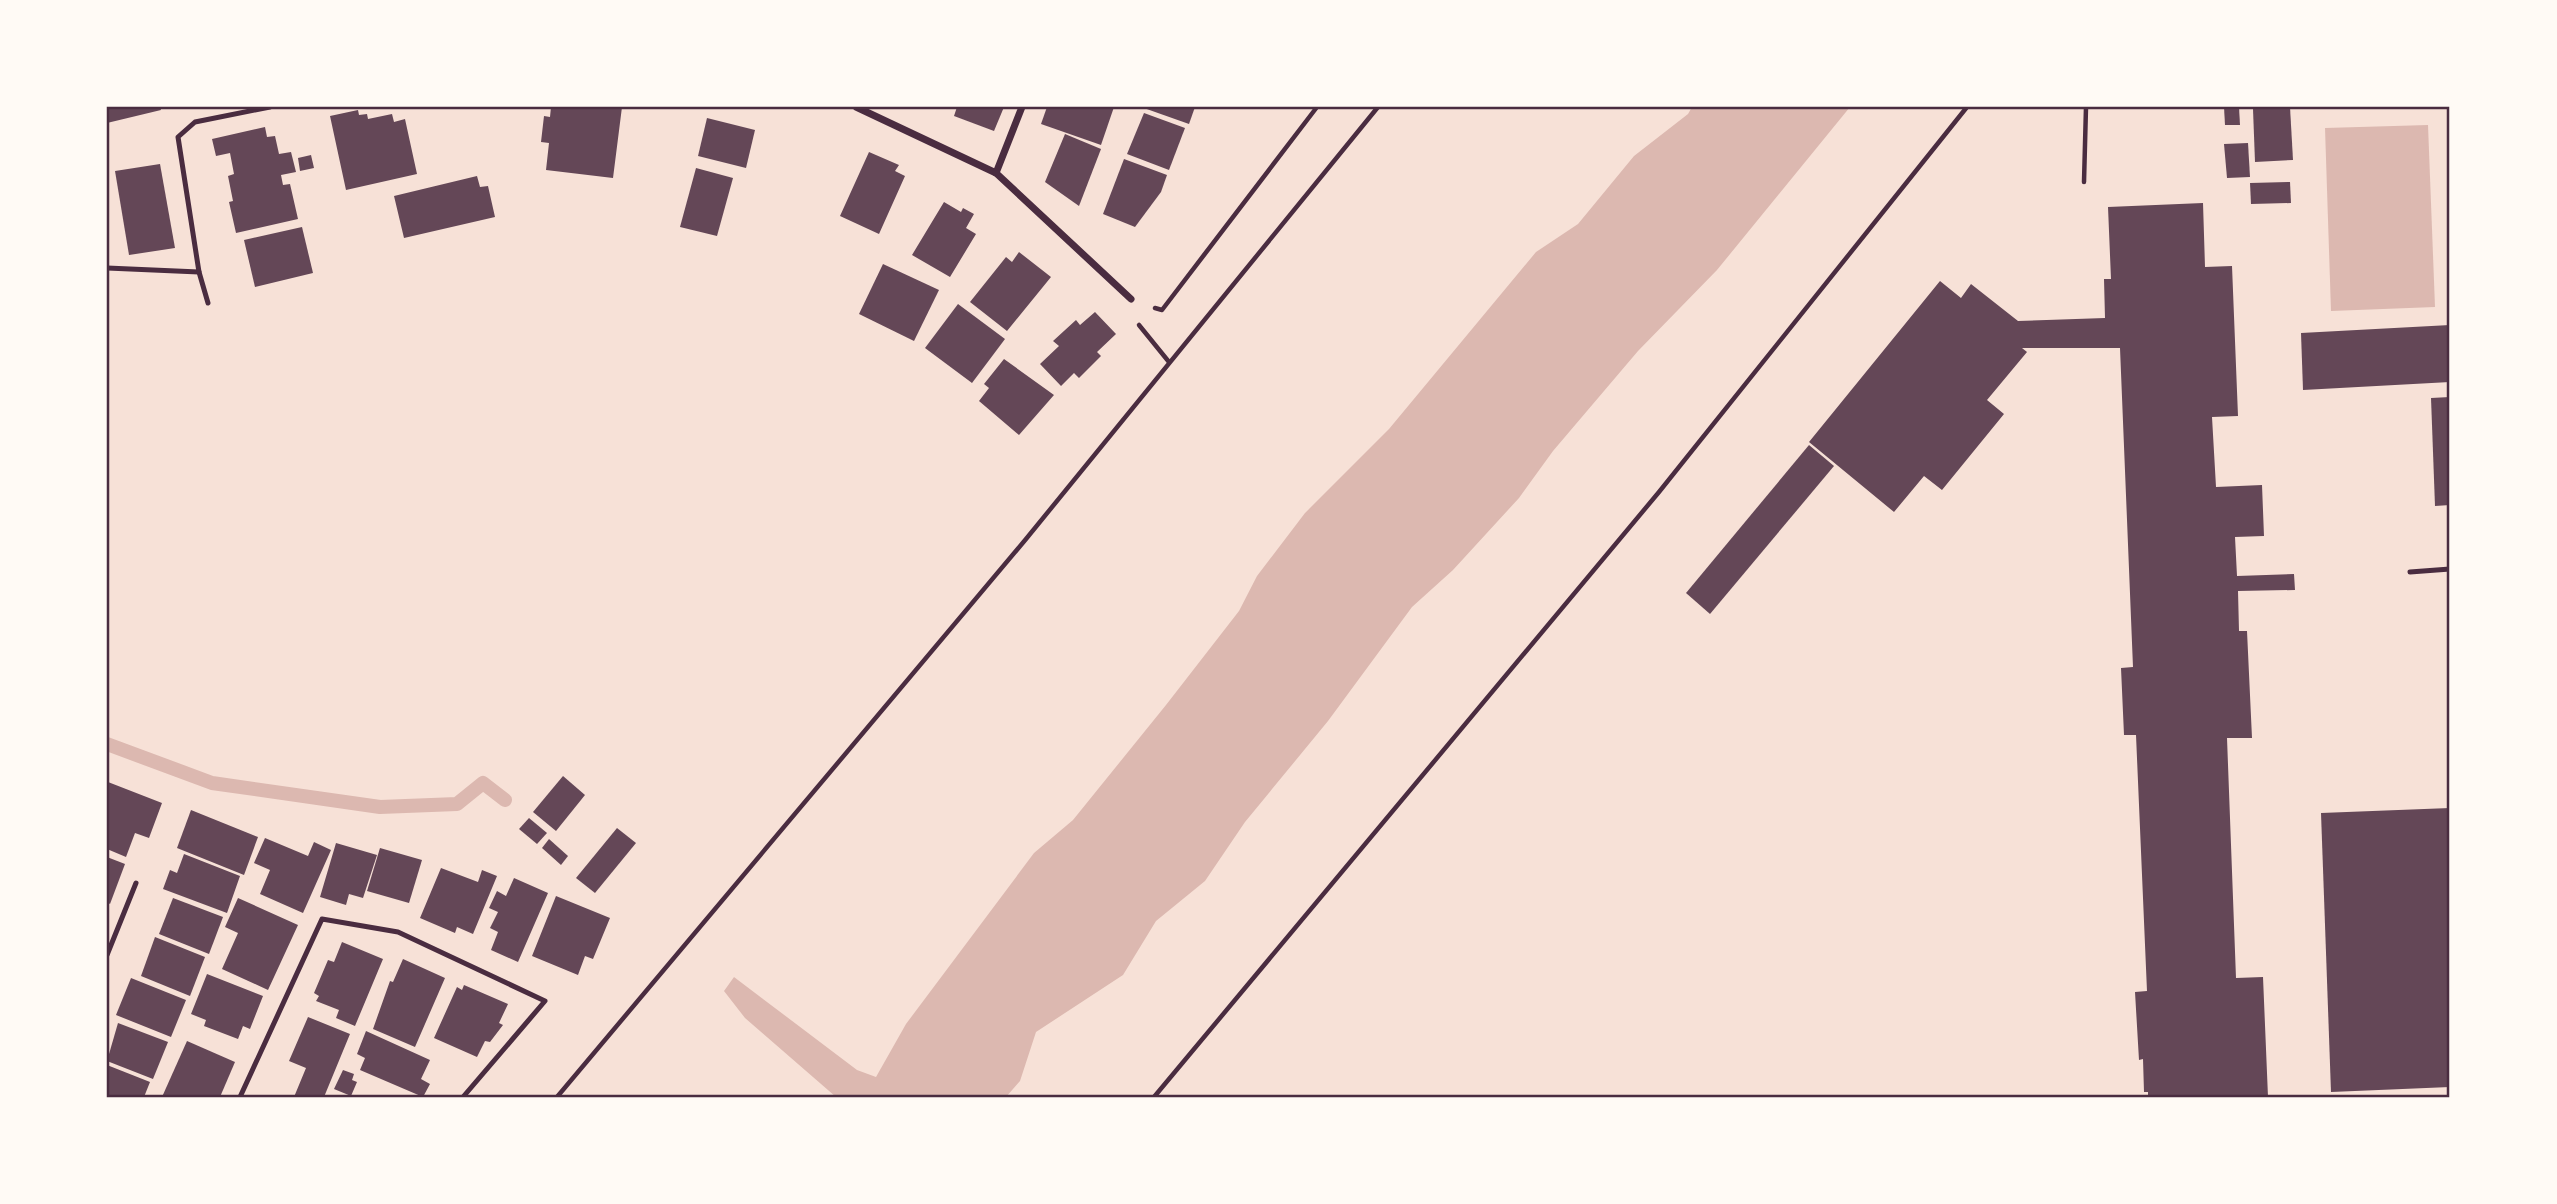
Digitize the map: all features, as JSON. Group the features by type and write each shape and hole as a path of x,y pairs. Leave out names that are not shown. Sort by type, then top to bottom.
{"street":[{"path":"856,107 996,173 1131,299"},
{"path":"996,173 1022,107"}],"lane":[{"path":"208,303 199,272 178,137 195,122 270,107"},
{"path":"107,268 199,272"},
{"path":"2410,572 2450,569"},
{"path":"107,955 136,883"},
{"path":"240,1097 322,919 398,932 545,1000 463,1097"}],"path":[{"path":"1170,362 1133,316 1131,299 1162,310 1317,107"},
{"path":"557,1097 1170,362 1378,107"},
{"path":"1154,1097 1659,492 1967,107"},
{"path":"2084,181 2086,107"}],"shaded area":[{"path":"1692,107 1850,107 1717,270 1638,351 1553,451 1519,498 1453,570 1412,607 1328,721 1245,822 1205,881 1156,921 1123,975 1036,1032 1020,1081 1006,1097 836,1097 745,1018 724,991 734,977 857,1070 876,1077 906,1024 1034,853 1073,820 1166,705 1239,611 1257,576 1305,513 1389,429 1536,252 1578,224 1634,156 1688,114"},
{"path":"2428,125 2435,307 2331,311 2325,128"}],"building":[{"path":"107,107 160,107 161,110 107,123"},
{"path":"551,107 622,107 613,178 546,170 549,143 541,142 544,116 550,117"},
{"path":"957,107 1004,107 994,131 954,116"},
{"path":"1047,107 1114,107 1101,145 1041,124"},
{"path":"1141,107 1195,107 1189,124"},
{"path":"2224,107 2239,107 2240,125 2225,125"},
{"path":"2290,107 2293,160 2255,162 2253,109"},
{"path":"358,110 359,115 367,114 368,119 392,114 394,122 405,119 417,174 346,190 330,116"},
{"path":"1144,113 1185,128 1169,170 1127,154"},
{"path":"707,118 755,130 746,168 698,156"},
{"path":"265,127 267,137 275,136 279,154 291,152 296,172 281,175 283,185 290,184 298,219 236,233 229,202 233,201 228,176 234,174 230,153 216,156 212,139"},
{"path":"1065,134 1101,149 1079,206 1045,182"},
{"path":"2248,143 2250,177 2227,178 2224,144"},
{"path":"869,152 899,165 895,171 905,176 879,234 840,216"},
{"path":"311,155 314,168 300,171 298,158"},
{"path":"1124,159 1167,175 1161,192 1135,227 1103,214"},
{"path":"160,164 175,248 129,255 115,171"},
{"path":"696,168 733,178 717,236 680,227"},
{"path":"477,176 480,187 488,186 495,217 404,238 394,196"},
{"path":"2290,182 2291,203 2251,204 2250,183"},
{"path":"944,202 961,212 963,208 974,214 966,228 976,234 950,277 912,255"},
{"path":"2203,203 2205,267 2232,266 2238,416 2212,417 2216,487 2262,485 2264,536 2235,537 2237,576 2294,574 2295,590 2238,591 2239,631 2247,631 2252,738 2227,738 2236,978 2263,977 2268,1097 2148,1097 2148,1092 2144,1092 2143,1059 2139,1060 2135,992 2147,991 2136,735 2124,735 2121,668 2133,667 2120,348 2022,348 2027,352 1987,400 2004,414 1942,490 1924,476 1894,512 1809,442 1940,281 1961,298 1971,284 2018,321 2105,318 2104,279 2111,279 2108,207"},
{"path":"302,227 313,273 255,287 244,240"},
{"path":"1019,252 1051,277 1007,331 970,302 1006,257 1012,262"},
{"path":"883,264 939,290 914,341 859,314"},
{"path":"958,304 1005,339 972,383 925,348"},
{"path":"1095,312 1116,334 1097,352 1101,356 1079,378 1074,373 1061,386 1040,364 1059,346 1053,341 1076,320 1080,325"},
{"path":"2450,325 2450,382 2303,390 2301,333"},
{"path":"1004,359 1054,395 1019,435 979,401 989,388 984,384"},
{"path":"2450,397 2450,505 2435,506 2431,398"},
{"path":"1809,445 1834,466 1710,614 1686,593"},
{"path":"563,776 585,795 556,831 533,812"},
{"path":"108,782 162,803 149,838 135,833 126,857 107,849"},
{"path":"2450,808 2450,1087 2331,1092 2321,813"},
{"path":"191,810 258,837 244,875 177,848"},
{"path":"529,818 547,833 537,844 519,829"},
{"path":"617,828 636,843 595,893 576,878"},
{"path":"265,838 308,856 314,842 331,850 303,913 260,894 270,870 254,863"},
{"path":"549,839 568,856 561,865 542,848"},
{"path":"336,843 377,855 363,898 349,894 346,905 320,897"},
{"path":"380,848 422,860 409,903 367,891"},
{"path":"184,854 240,876 227,913 163,889 170,870 177,873"},
{"path":"107,857 125,864 110,904 107,902"},
{"path":"441,868 478,882 482,870 497,876 473,934 457,927 455,933 420,918"},
{"path":"514,878 548,893 518,962 491,950 498,932 490,928 498,912 489,908 497,891 506,896"},
{"path":"556,896 610,918 593,959 585,956 578,975 532,956"},
{"path":"173,898 223,917 209,954 159,934"},
{"path":"238,898 298,925 268,990 222,969 238,933 225,927"},
{"path":"155,937 205,957 190,996 141,976"},
{"path":"342,942 383,959 355,1026 336,1018 339,1010 316,1001 319,996 314,993 328,960 334,962"},
{"path":"403,959 445,978 415,1047 373,1029 390,981 393,982"},
{"path":"207,974 263,996 250,1029 243,1026 238,1039 204,1026 206,1020 191,1014"},
{"path":"131,978 186,1000 171,1037 116,1015"},
{"path":"464,985 508,1004 499,1023 503,1025 490,1042 485,1041 477,1057 434,1038 457,987 462,990"},
{"path":"308,1017 350,1034 324,1097 294,1097 306,1068 289,1061"},
{"path":"118,1023 168,1042 153,1079 107,1061"},
{"path":"366,1031 430,1060 421,1079 430,1084 423,1097 360,1070 365,1058 357,1054"},
{"path":"187,1041 235,1062 220,1097 162,1097"},
{"path":"107,1065 150,1082 144,1097 107,1097"},
{"path":"343,1070 354,1074 352,1080 357,1082 351,1096 334,1089"}],"waterway":[{"path":"107,744 212,783 380,807 457,804 483,783 505,800"}]}
